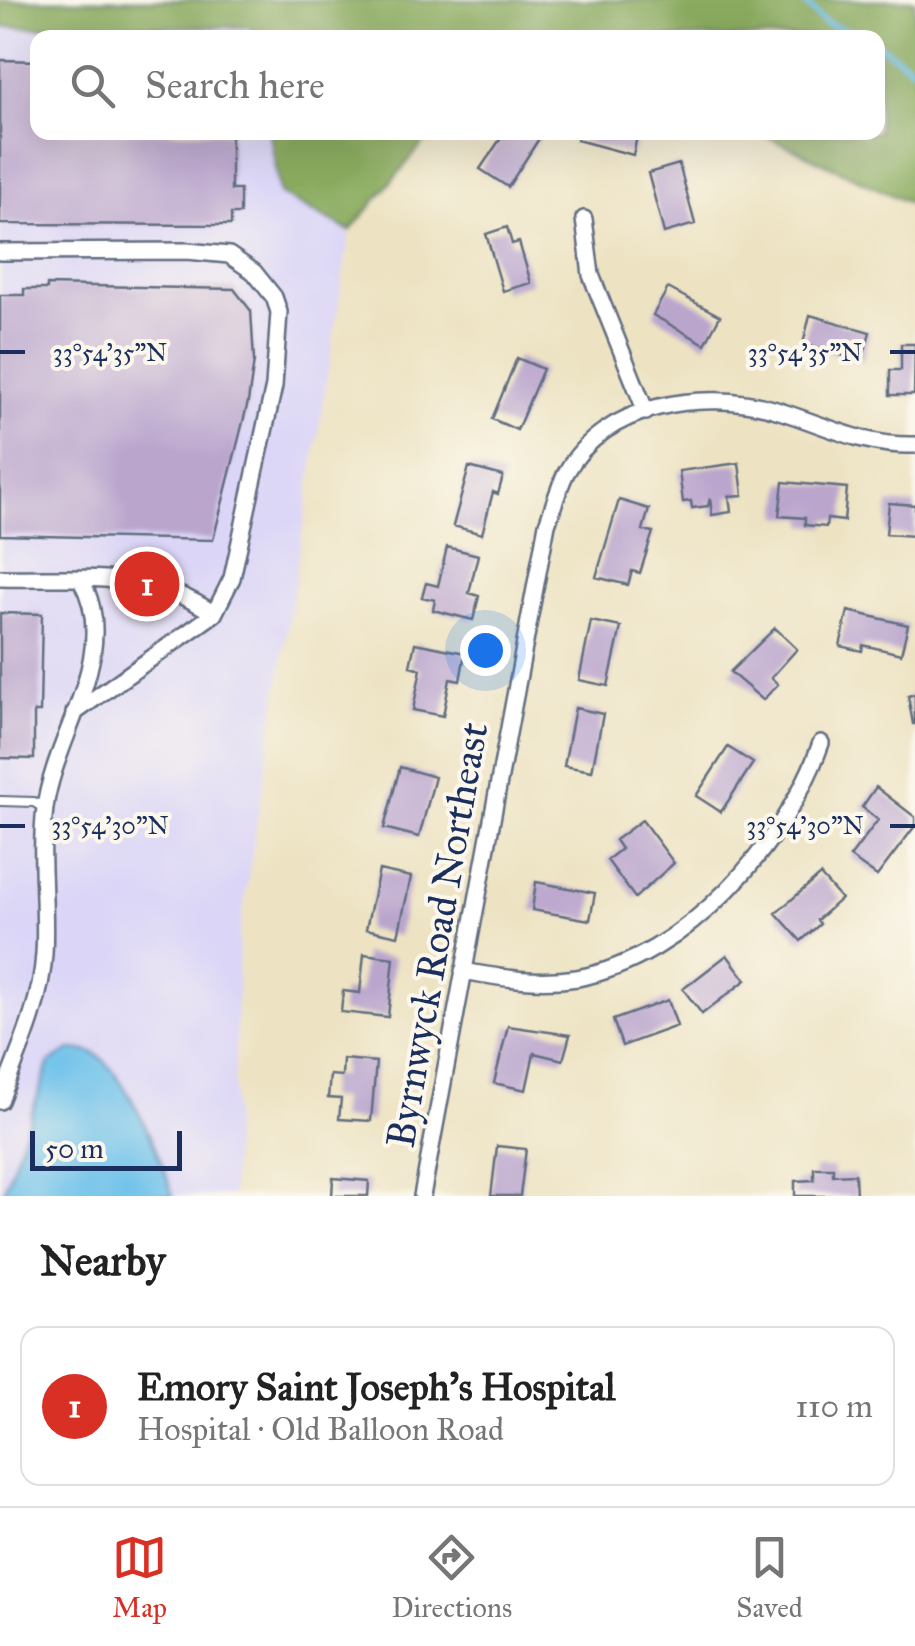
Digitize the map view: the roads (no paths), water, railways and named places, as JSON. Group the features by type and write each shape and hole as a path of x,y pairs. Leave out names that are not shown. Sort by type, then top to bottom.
{"street":[{"path":"584,219 591,275 646,412"},
{"path":"0,252 187,251 229,256 254,272 274,297 279,312 274,386 232,578 214,614 74,713"},
{"name":"Byrnwyck Road Northeast","path":"422,1196 547,524 567,472 592,441 618,422 686,401 724,401 772,409 840,436 915,445"},
{"path":"0,578 142,580 192,598 214,614"},
{"path":"0,1101 38,1000 44,954 45,809 56,758 97,639 96,613 80,580"},
{"path":"462,971 542,981 578,978 641,956 722,893 768,844 796,803 821,742"}],"lane":[{"path":"0,801 34,802 45,809"}],"water":[{"path":"70,1050 93,1053 118,1077 152,1140 173,1196 2,1196 50,1062"}],"waterway":[{"path":"802,0 824,22 844,30"},
{"path":"885,50 915,69"}],"place":[{"name":"Emory Saint Joseph's Hospital","path":"147,584"}]}
